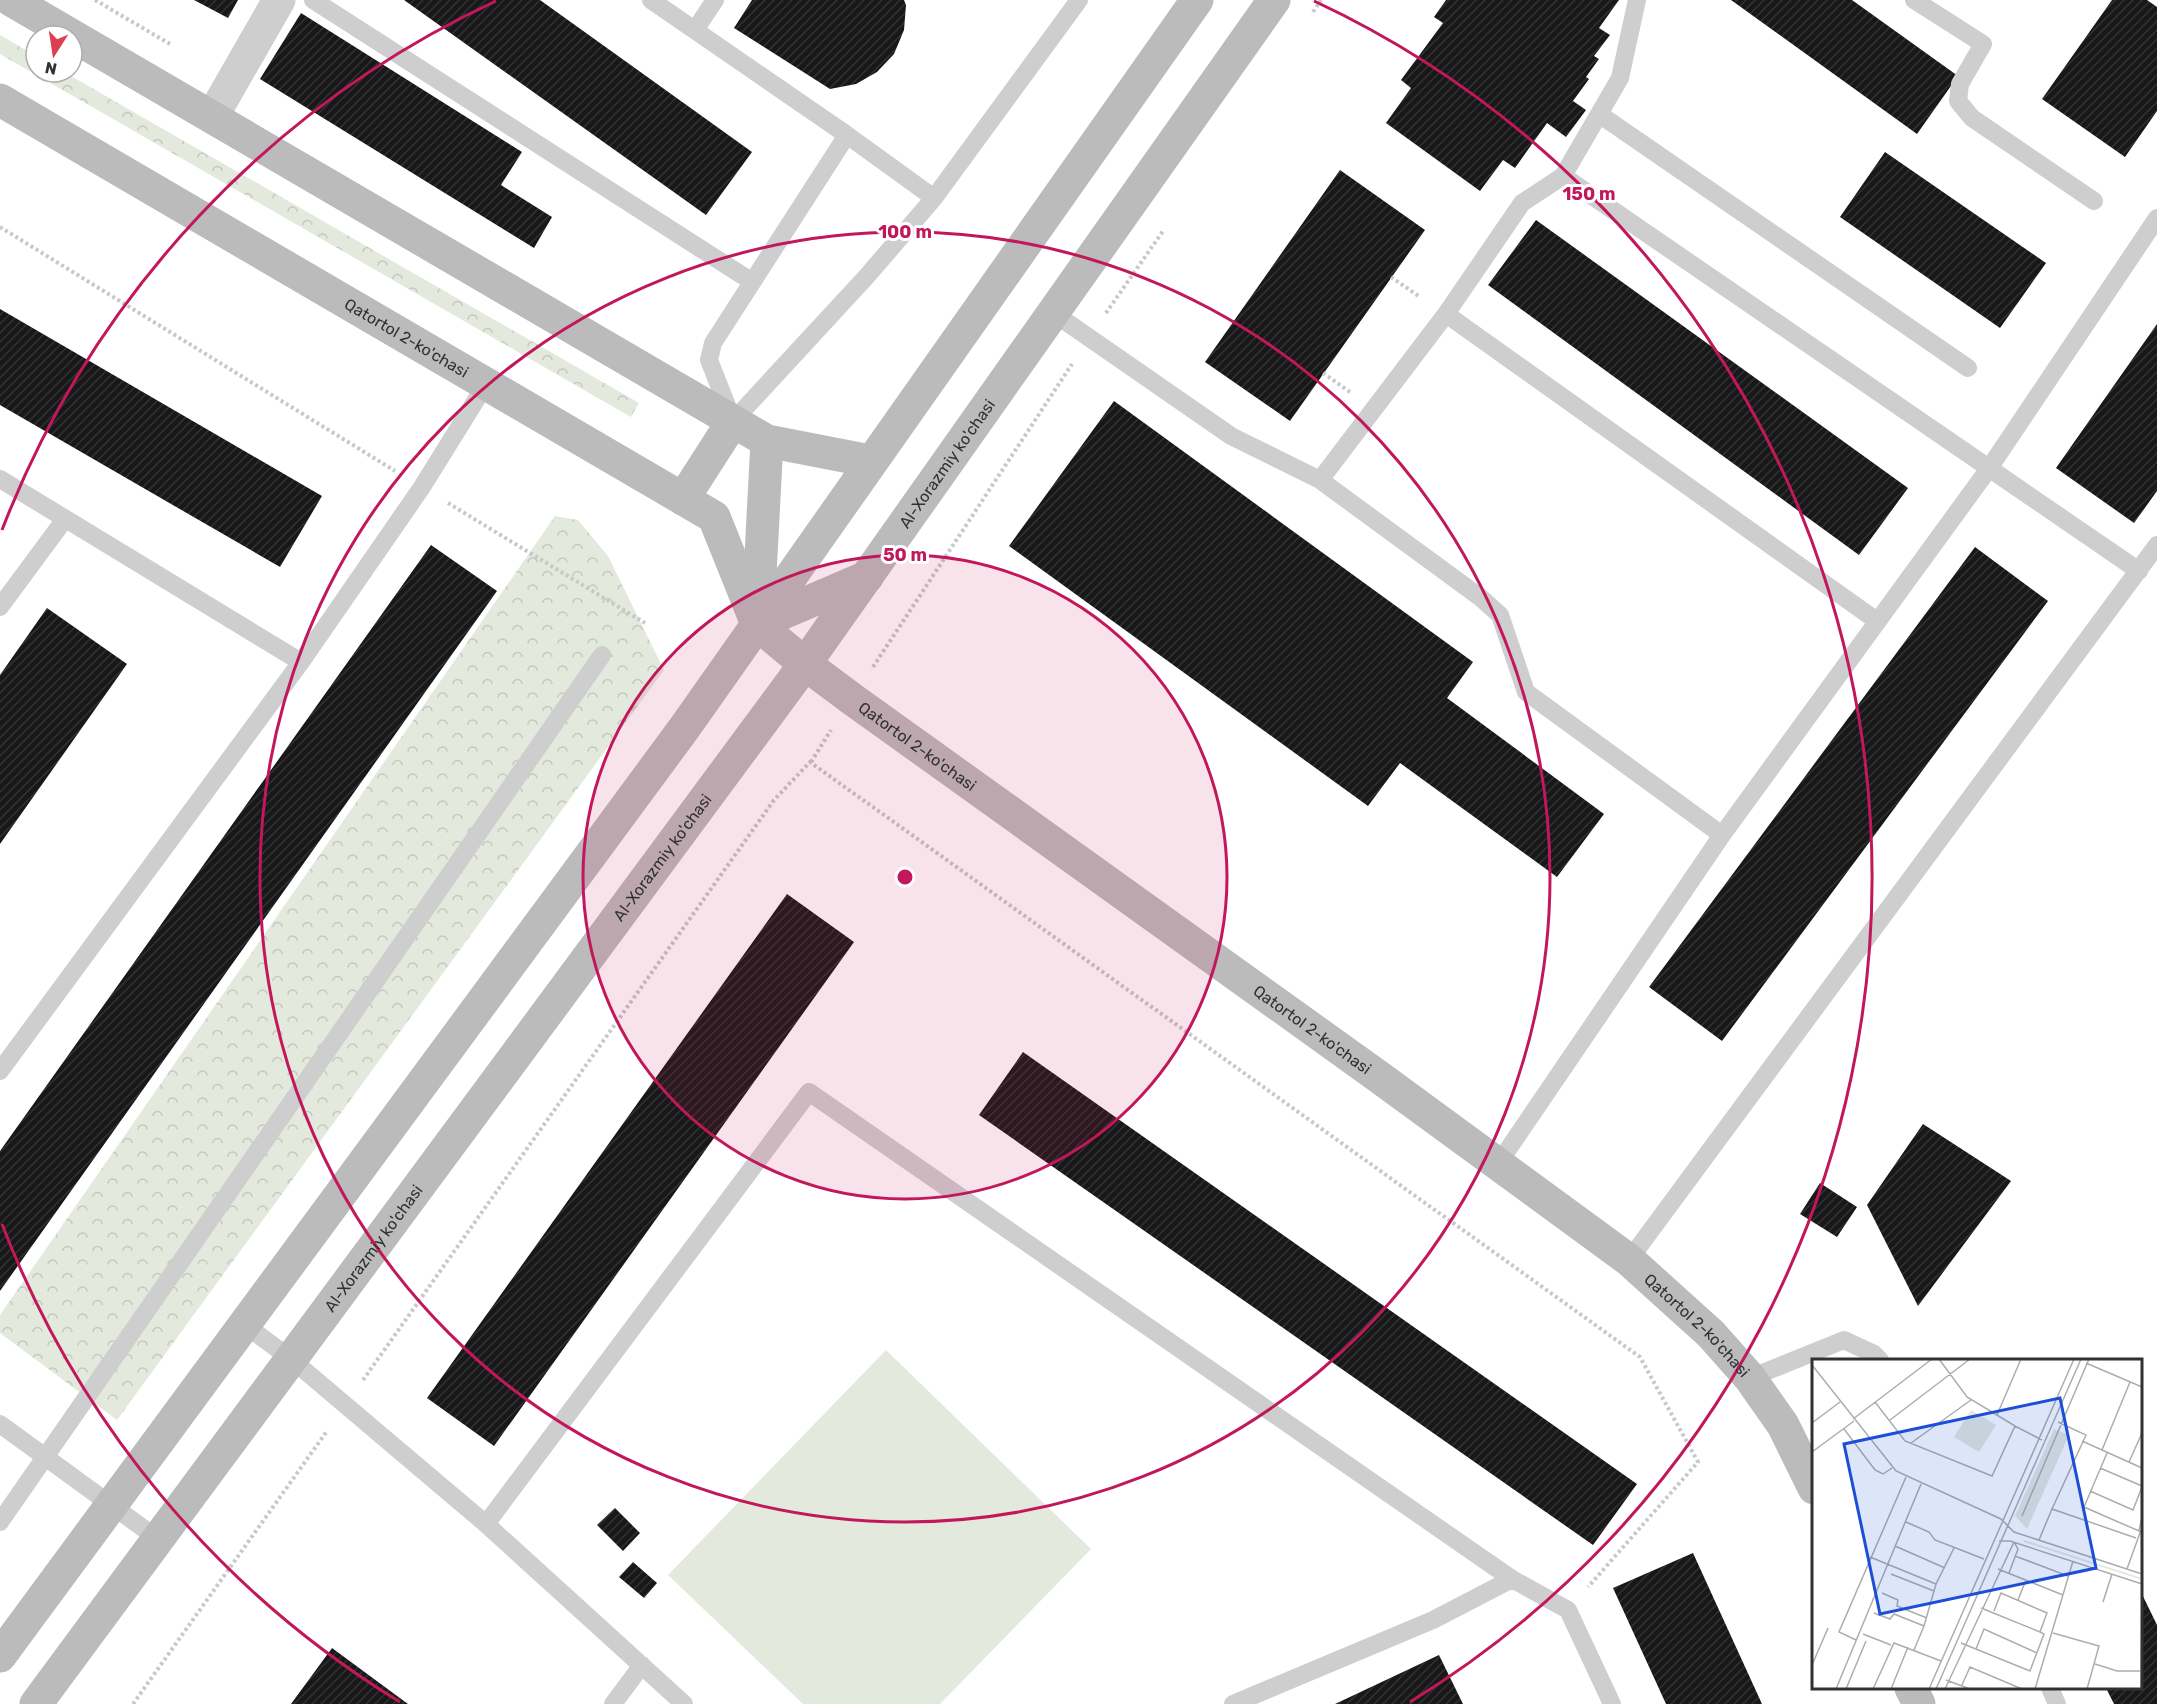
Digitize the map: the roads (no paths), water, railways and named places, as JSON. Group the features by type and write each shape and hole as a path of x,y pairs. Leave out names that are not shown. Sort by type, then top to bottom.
{"main road":[{"path":"11,0 767,441 870,462"},
{"path":"0,1656 685,727 1197,0"},
{"name":"Al-Xorazmiy ko'chasi","path":"36,1704 805,664 1274,0"},
{"name":"Qatortol 2-ko'chasi","path":"0,100 714,517 757,624 852,699 1629,1260 1711,1334 1750,1378 1783,1425 1812,1484"},
{"path":"683,499 733,421"},
{"path":"757,624 767,441"},
{"path":"757,624 867,577"},
{"path":"1912,1689 1919,1704"}],"street":[{"path":"212,117 279,0"}],"lane":[{"path":"313,0 751,281"},
{"path":"651,0 934,198"},
{"path":"695,30 715,0"},
{"path":"847,135 713,343 708,360 733,421 867,276 934,198 1079,0"},
{"path":"1320,480 1446,314 1522,202 1563,176 1620,78 1636,0"},
{"path":"1914,0 1983,44 1960,84 1958,101 1972,117 2094,201"},
{"path":"1599,114 1968,368"},
{"path":"1563,176 2139,571"},
{"path":"1498,1164 1722,835 1990,467 2157,218"},
{"path":"1446,314 1877,621"},
{"path":"1051,316 1068,323 1231,436 1320,480 1473,591 1500,615 1526,692 1722,835"},
{"path":"0,1071 301,662 422,487 486,384"},
{"path":"0,479 301,662"},
{"path":"0,607 65,519"},
{"path":"1629,1260 2157,545"},
{"path":"0,1521 46,1458 602,655"},
{"path":"486,1524 809,1092 1512,1579 1568,1610 1612,1704"},
{"path":"244,1324 291,1359 486,1524 684,1704"},
{"path":"1750,1378 1844,1340 1874,1354 1879,1359"},
{"path":"0,1424 158,1539"},
{"path":"1233,1704 1434,1620 1512,1579"},
{"path":"614,1704 642,1665"},
{"path":"2050,1689 2057,1704"}]}
